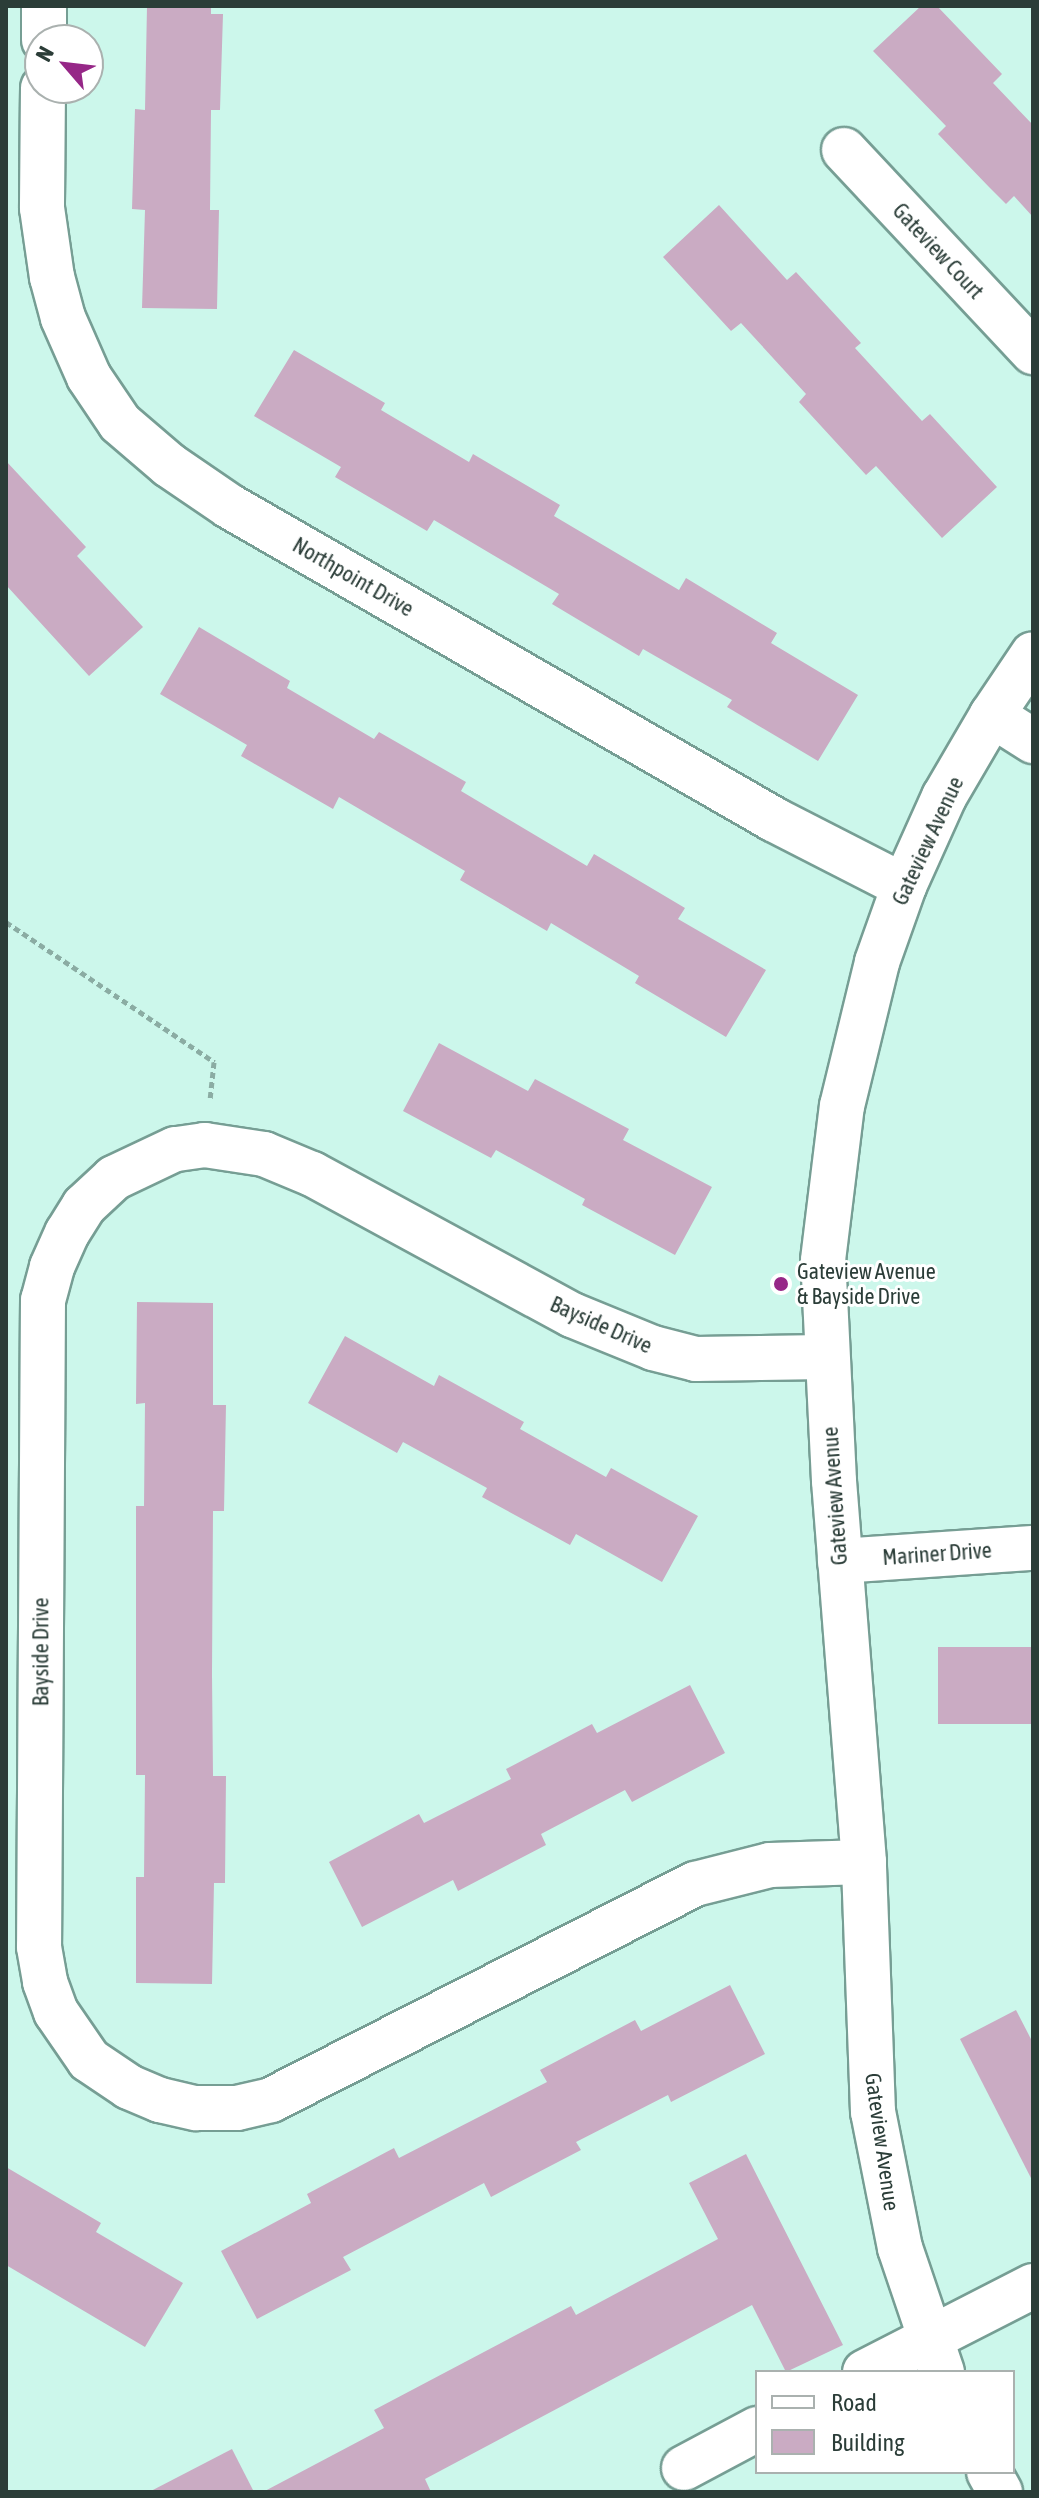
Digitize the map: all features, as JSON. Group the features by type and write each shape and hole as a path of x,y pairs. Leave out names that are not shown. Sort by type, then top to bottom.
{"street":[{"name":"Northpoint Drive","path":"43,104 42,208 52,277 63,318 89,377 120,423 169,465 229,506 773,819 904,886"},
{"name":"Gateview Court","path":"844,150 1033,352"},
{"name":"Gateview Avenue","path":"935,2355 900,2248 873,2112 864,1862 825,1357 823,1260 834,1151 863,1011 904,886 944,797 992,715 1033,654"},
{"path":"992,715 1033,741"},
{"name":"Bayside Drive","path":"825,1357 696,1359 653,1348 572,1315 312,1174 264,1154 205,1145 175,1149 114,1178 84,1206 52,1267 43,1300 39,1947 45,1982 56,2012 89,2060 129,2087 160,2100 210,2108 237,2108 271,2100 695,1884 770,1865 864,1862"},
{"name":"Mariner Drive","path":"840,1561 1033,1548"},
{"path":"873,2370 935,2355 1033,2286"},
{"path":"684,2468 755,2430"},
{"path":"990,2474 1000,2492"}],"path":[{"path":"6,922 214,1062 205,1145"}],"building":[{"path":"147,6 211,6 211,14 223,14 220,110 211,110 210,210 219,210 217,309 142,308 145,210 132,209 135,109 145,110"},
{"path":"921,6 937,6 1002,74 993,83 1033,125 1033,217 1014,196 1006,204 989,187 938,134 946,126 873,51"},
{"path":"719,205 787,280 796,272 861,343 855,348 922,421 930,414 997,487 942,538 876,466 866,475 799,402 806,394 741,323 731,331 663,257"},
{"path":"294,350 385,403 381,410 469,462 473,454 560,505 554,516 679,590 686,578 777,633 771,643 858,695 818,761 727,707 732,700 643,649 639,656 552,604 559,594 434,520 427,531 335,477 341,467 254,416"},
{"path":"6,461 86,547 77,556 143,627 89,676 6,585"},
{"path":"199,627 290,681 287,688 374,739 379,732 466,782 461,791 587,866 594,854 685,908 678,919 766,970 726,1037 635,983 639,976 551,923 547,931 460,880 465,871 339,797 333,809 241,756 247,745 160,694"},
{"path":"439,1043 528,1091 535,1079 629,1129 623,1140 712,1187 675,1255 582,1205 585,1199 496,1150 491,1158 403,1111"},
{"path":"137,1302 213,1303 213,1405 226,1405 224,1511 213,1511 212,1674 213,1776 226,1776 225,1883 214,1883 212,1984 136,1983 136,1877 144,1877 145,1775 136,1775 136,1506 144,1506 145,1403 136,1404"},
{"path":"345,1336 434,1386 439,1375 524,1422 520,1429 606,1477 611,1468 698,1516 662,1582 576,1534 570,1545 482,1497 487,1488 403,1442 397,1453 308,1403"},
{"path":"938,1647 1033,1647 1033,1724 938,1724"},
{"path":"690,1685 725,1753 632,1802 625,1790 541,1834 546,1845 458,1891 453,1880 362,1927 329,1862 419,1814 424,1823 511,1779 506,1769 592,1724 597,1733"},
{"path":"730,1985 765,2054 671,2102 668,2095 576,2142 581,2150 491,2197 484,2183 343,2257 351,2270 257,2319 221,2251 311,2203 307,2194 394,2148 399,2158 547,2082 540,2070 635,2020 641,2031"},
{"path":"1016,2010 1033,2043 1033,2182 960,2039"},
{"path":"746,2154 843,2345 785,2370 752,2305 425,2479 431,2492 263,2492 384,2428 374,2410 571,2306 576,2315 718,2239 689,2183"},
{"path":"6,2167 101,2223 96,2232 183,2283 145,2347 6,2265"},
{"path":"232,2449 254,2492 149,2492"}],"place":[{"name":"Gateview Avenue & Bayside Drive","path":"781,1284"}]}
